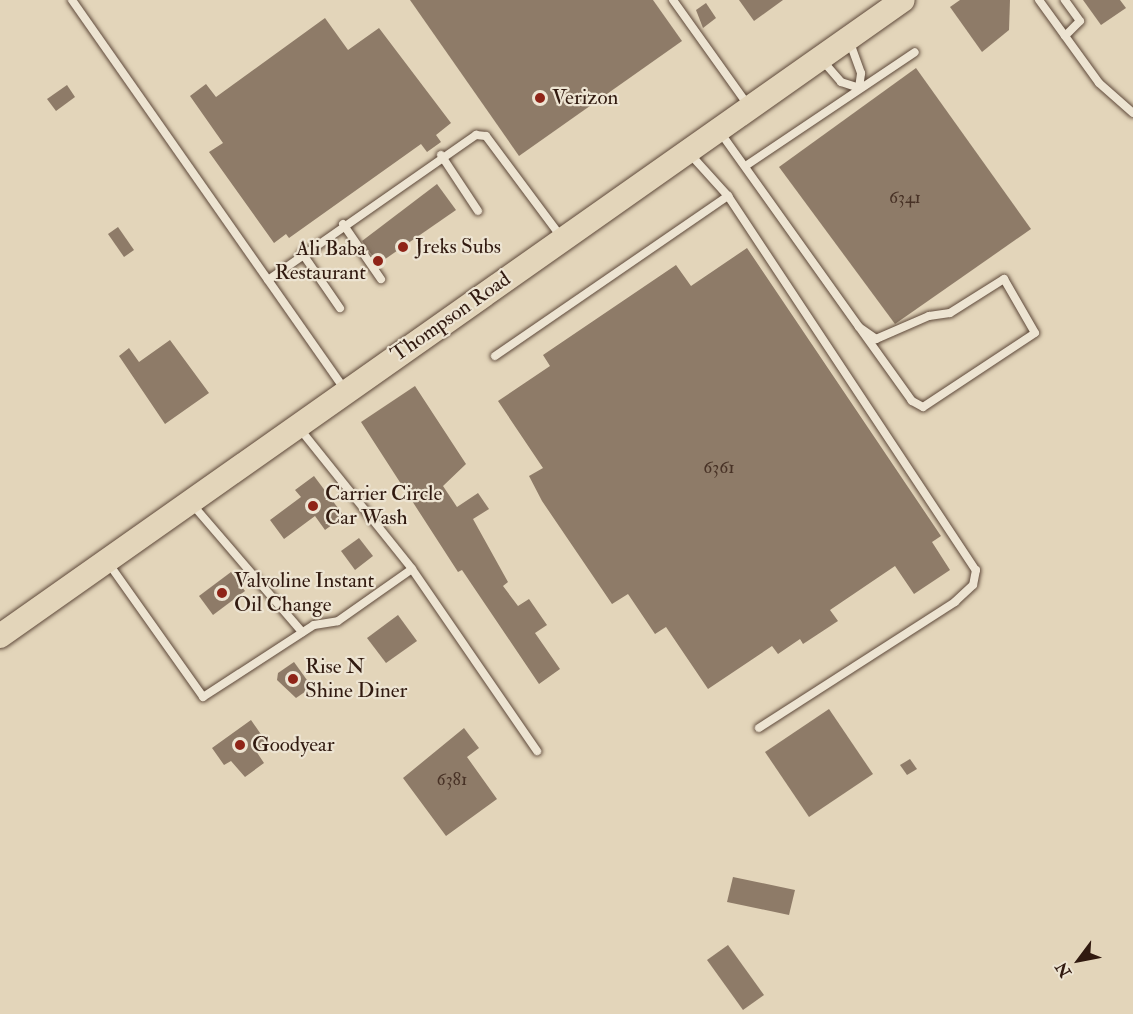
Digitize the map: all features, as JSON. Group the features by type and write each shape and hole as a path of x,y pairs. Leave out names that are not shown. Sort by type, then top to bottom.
{"main road":[{"name":"Thompson Road","path":"0,636 296,423 903,0"}],"lane":[{"path":"72,0 344,390"},
{"path":"673,0 751,108"},
{"path":"1039,0 1099,83 1133,112"},
{"path":"1065,0 1080,21 1065,36"},
{"path":"848,39 861,73 859,88"},
{"path":"747,165 915,52"},
{"path":"821,59 841,82 859,88"},
{"path":"719,130 747,165 859,327 912,401 923,406 1035,333 1004,279 950,313 928,316 888,338 876,339 859,327"},
{"path":"268,280 302,253 441,155 476,135 486,136 563,239"},
{"path":"688,152 728,196 976,570 974,585 955,602 759,728"},
{"path":"441,155 477,211"},
{"path":"495,356 728,196"},
{"path":"343,224 381,279"},
{"path":"302,253 340,308"},
{"path":"296,423 412,569 537,752"},
{"path":"188,500 302,632"},
{"path":"106,560 203,697 302,632 338,621 412,569"}],"building":[{"name":"Verizon","path":"410,0 653,0 682,41 519,156"},
{"path":"739,0 783,0 754,21"},
{"path":"960,0 1010,0 1009,30 982,52 950,7"},
{"path":"1083,0 1120,0 1126,8 1101,25"},
{"path":"706,3 716,18 703,28 696,10"},
{"path":"325,18 348,50 379,28 451,123 436,135 441,142 427,152 421,144 289,238 286,234 274,243 209,152 223,143 190,96 206,84 216,97"},
{"path":"916,68 1031,229 895,324 779,167"},
{"path":"67,85 75,97 56,111 47,99"},
{"path":"437,184 456,210 378,264 362,241"},
{"path":"118,227 134,250 124,257 108,234"},
{"path":"747,248 941,536 932,542 950,570 914,594 895,566 830,610 838,621 803,644 800,639 778,654 772,646 708,689 666,627 655,634 628,594 612,604 542,501 529,476 543,468 498,401 550,366 543,355 676,265 691,286"},
{"path":"170,340 209,393 165,424 119,356 129,348 139,362"},
{"path":"415,386 466,464 443,486 457,507 478,493 489,509 473,519 508,582 503,586 518,606 529,599 547,625 535,633 560,669 539,684 462,570 458,572 361,422"},
{"name":"Carrier Circle Car Wash","path":"314,476 344,516 325,530 315,516 284,539 270,520 301,497 295,490"},
{"path":"359,538 373,556 355,570 341,551"},
{"name":"Valvoline Instant Oil Change","path":"231,572 245,591 213,615 199,596"},
{"path":"398,615 417,641 386,663 367,638"},
{"name":"Rise N Shine Diner","path":"294,662 312,687 296,698 277,680 278,673"},
{"path":"829,709 873,774 809,817 765,752"},
{"name":"Goodyear","path":"251,720 267,743 256,751 264,763 245,777 231,761 224,765 212,748"},
{"path":"464,728 479,748 467,757 497,799 446,836 403,778"},
{"path":"910,759 917,769 907,775 900,765"},
{"path":"733,877 795,890 789,915 727,902"},
{"path":"728,945 764,995 743,1010 707,960"}],"place":[{"name":"Verizon","path":"540,98"},
{"name":"Jreks Subs","path":"403,247"},
{"name":"Ali Baba Restaurant","path":"378,261"},
{"name":"Carrier Circle Car Wash","path":"313,506"},
{"name":"Valvoline Instant Oil Change","path":"222,593"},
{"name":"Rise N Shine Diner","path":"293,679"},
{"name":"Goodyear","path":"240,745"}]}
